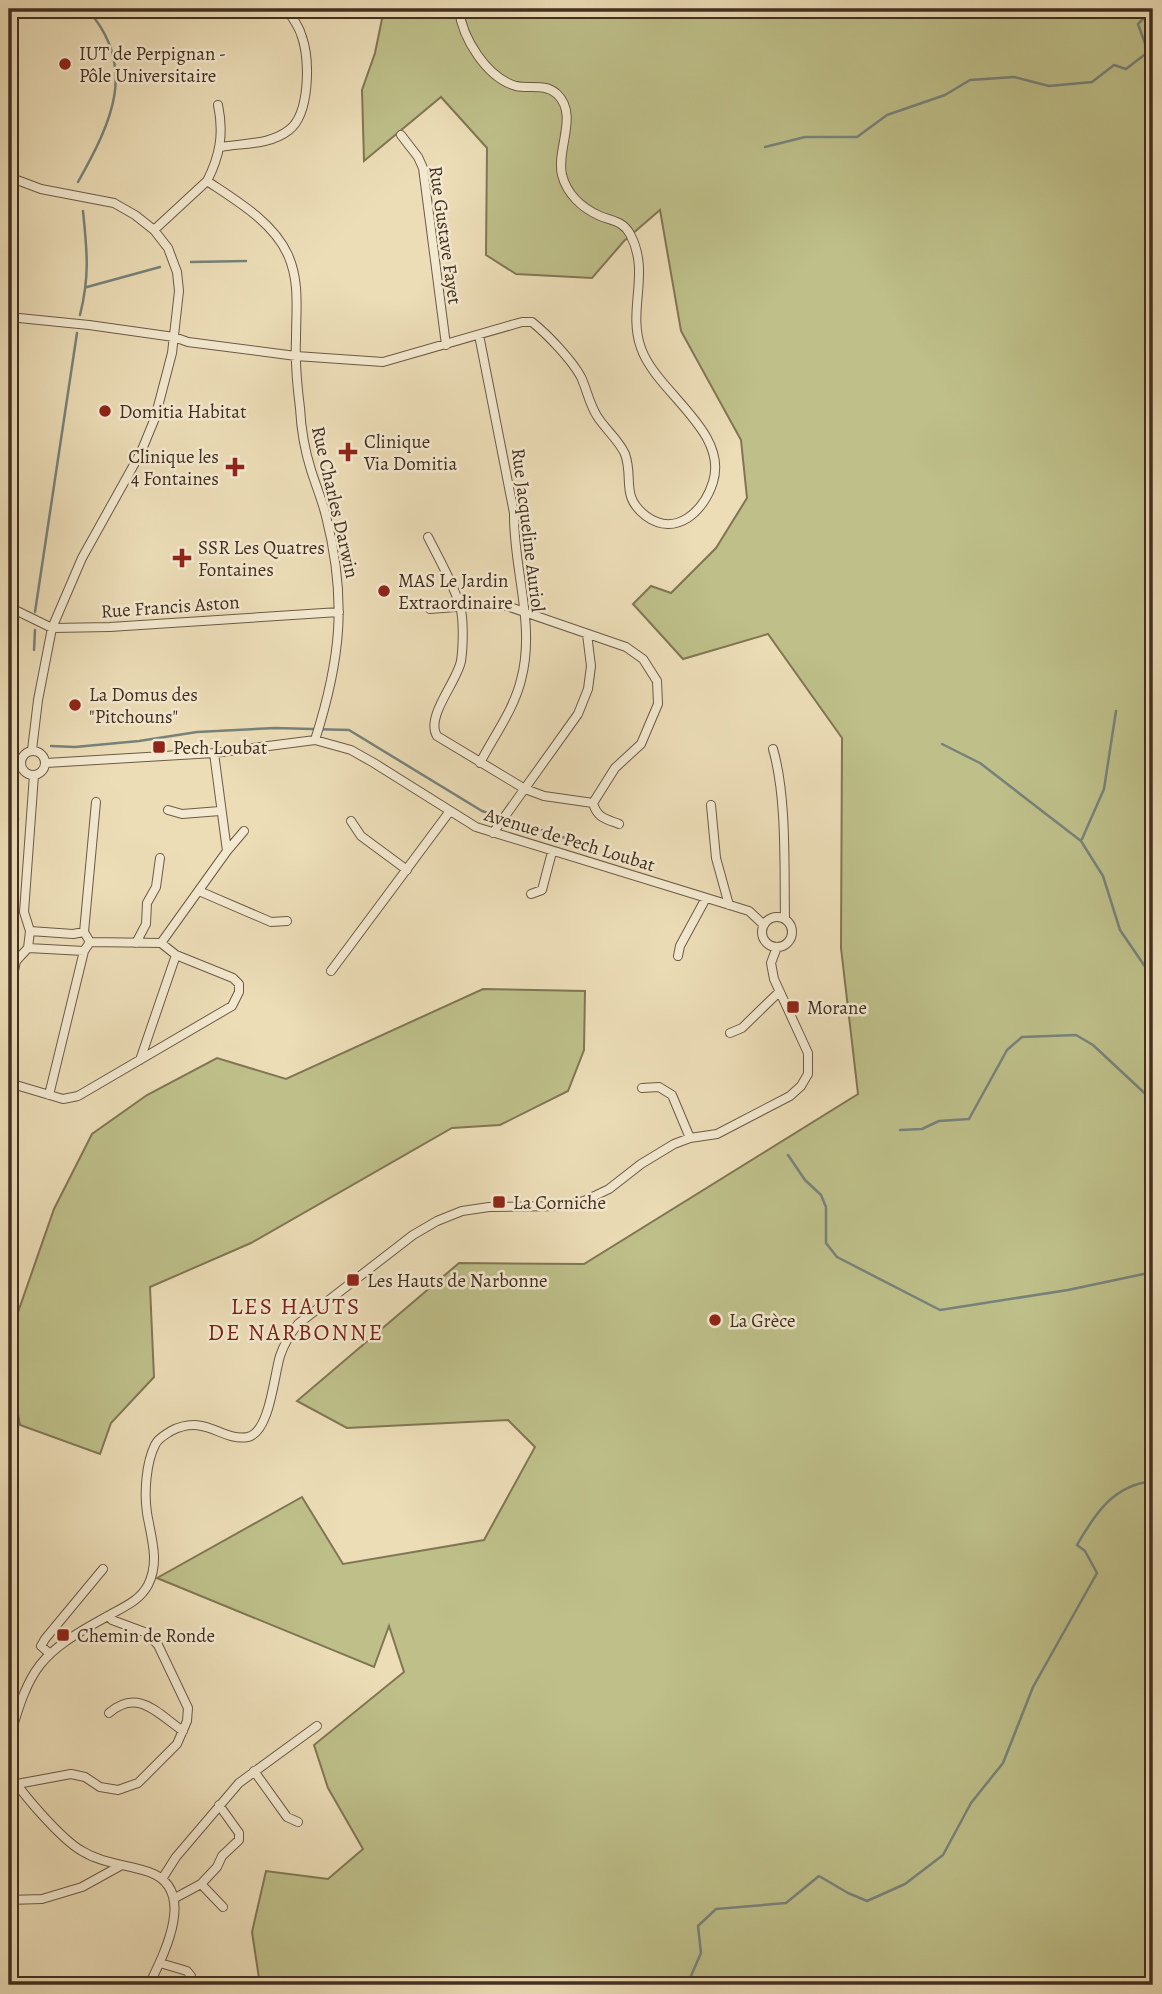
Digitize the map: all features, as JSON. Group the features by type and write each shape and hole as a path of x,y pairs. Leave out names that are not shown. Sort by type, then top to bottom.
{"street":[{"path":"221,147 270,139 291,129 298,121 303,108 307,65 302,37 295,20 286,9"},
{"path":"9,317 89,325 174,337 188,342 296,356 383,362 522,321 532,322 579,374 590,405 624,452 628,465 628,490 636,506 656,522 679,523 690,518 709,494 714,477 714,462 709,443 684,405 658,380 640,346 636,322 640,261 635,242 628,230 618,221 583,205 568,190 562,174 560,155 567,113 559,96 549,89 519,87 499,77 472,46 459,9"},
{"path":"154,230 207,181 221,147 218,105"},
{"name":"Rue Gustave Fayet","path":"401,135 423,168 446,345"},
{"path":"9,177 41,189 114,203 135,215 154,230 168,248 177,272 179,291 174,337 161,401 148,434 82,558 52,628 38,700 32,750"},
{"name":"Rue Charles Darwin","path":"207,181 270,228 288,255 296,279 296,356 300,411 310,468 334,547 340,591 339,634 332,680 316,736"},
{"name":"Rue Jacqueline Auriol","path":"479,335 514,513 526,639 521,683 480,762"},
{"path":"428,537 461,608 461,660 433,726 437,736 525,789 544,796 593,803"},
{"path":"430,609 494,604 524,611 626,648 643,659 657,681 658,704 641,744 615,768 593,803"},
{"name":"Rue Francis Aston","path":"9,607 52,628 110,627 339,612"},
{"path":"493,834 578,714 588,689 591,666 587,634"},
{"name":"Avenue de Pech Loubat","path":"46,763 214,753 316,736 374,762 476,827 748,911 764,925"},
{"path":"773,749 783,829 785,919"},
{"path":"32,750 40,752 46,763 43,770 34,775 23,770 20,762 23,755 32,750"},
{"path":"214,753 227,851"},
{"path":"9,763 20,762"},
{"path":"9,995 16,961 28,948 30,931 24,912 34,775"},
{"path":"90,942 84,932 96,802"},
{"path":"593,803 600,817 619,824"},
{"path":"711,805 716,858 729,905"},
{"path":"168,810 182,814 220,811"},
{"path":"331,971 450,811"},
{"path":"351,821 361,836 407,870"},
{"path":"161,943 244,831"},
{"path":"531,894 542,890 552,852"},
{"path":"136,943 146,924 147,903 156,887 160,858"},
{"path":"199,891 271,922 287,920"},
{"path":"678,956 680,946 706,898"},
{"path":"9,1740 21,1698 33,1673 49,1653 62,1642 136,1600 148,1585 155,1557 146,1510 147,1480 155,1444 165,1434 181,1426 197,1424 235,1436 248,1437 256,1432 265,1420 285,1342 298,1324 413,1235 437,1221 462,1211 489,1207 562,1206 584,1201 609,1189 659,1151 690,1138 717,1134 790,1096 802,1086 808,1074 808,1053 779,992 771,963 777,947 789,942 791,925 785,919 776,917 764,925 764,940 777,947"},
{"path":"30,931 73,934 84,932"},
{"path":"9,1083 63,1099 78,1096 232,1006 239,992 239,984 233,978 176,955 161,943 90,942"},
{"path":"49,1095 84,951 90,942"},
{"path":"28,948 84,951"},
{"path":"140,1060 176,955"},
{"path":"730,1033 742,1028 779,992"},
{"path":"642,1088 659,1087 673,1095 690,1138"},
{"path":"49,1653 41,1646 44,1639 103,1569"},
{"path":"17,1784 71,1774 85,1777 100,1787 118,1790 138,1783 177,1744 188,1708 153,1638 108,1616"},
{"path":"109,1713 121,1703 143,1703 183,1731"},
{"path":"162,1879 176,1857 239,1783 317,1726"},
{"path":"254,1771 287,1817 298,1822"},
{"path":"9,1772 67,1841 101,1860 151,1872 162,1879 175,1898 174,1919 160,1963 149,1985"},
{"path":"175,1898 201,1884 217,1867 222,1856 239,1840 239,1833 219,1805"},
{"path":"9,1900 42,1899 82,1887 120,1866"},
{"path":"201,1884 223,1907"},
{"path":"160,1963 187,1971 191,1976 187,1985"}],"green space":[{"path":"384,9 1153,9 1153,1985 260,1985 252,1932 266,1871 328,1879 363,1849 328,1788 314,1745 404,1672 389,1626 374,1667 157,1578 302,1497 343,1564 484,1540 535,1447 508,1420 347,1428 297,1401 459,1263 584,1264 858,1094 841,948 842,738 768,634 683,659 633,604 651,586 671,593 716,548 747,498 741,440 681,331 660,210 624,241 592,278 516,274 486,255 487,148 441,97 364,161 362,90 375,53"},
{"path":"483,989 585,991 584,1050 568,1091 500,1125 452,1128 251,1243 150,1287 154,1377 111,1423 100,1454 20,1425 9,1365 9,1338 54,1209 92,1134 147,1095 217,1058 286,1079"}],"waterway":[{"path":"78,182 109,117 116,74 112,52 103,31 87,9"},
{"path":"765,147 805,137 857,137 887,115 945,95 970,80 1014,77 1049,86 1092,82 1114,65 1126,69 1148,52 1138,24 1148,14 1153,15"},
{"path":"80,315 87,263 83,211"},
{"path":"191,262 246,261"},
{"path":"87,287 160,267"},
{"path":"35,612 77,333"},
{"path":"34,650 35,630"},
{"path":"1082,839 1104,789 1116,711"},
{"path":"51,746 75,747 139,741 197,732 275,728 349,730 482,811 500,817"},
{"path":"942,744 980,763 1081,841 1103,876 1120,930 1146,968 1153,992"},
{"path":"9,788 12,790 18,819 9,903"},
{"path":"507,819 590,846"},
{"path":"900,1130 922,1129 939,1121 969,1119 1007,1050 1022,1037 1076,1035 1093,1045 1153,1101"},
{"path":"788,1155 805,1180 821,1195 826,1207 826,1243 837,1257 940,1310 1068,1290 1153,1272"},
{"path":"687,1985 701,1953 698,1926 716,1909 786,1903 819,1876 867,1901 905,1884 943,1855 971,1803 1003,1763 1033,1687 1097,1573 1085,1551 1077,1545 1099,1511 1117,1494 1127,1488 1153,1481"}],"place":[{"name":"IUT de Perpignan - Pôle Universitaire","path":"65,64"},
{"name":"Domitia Habitat","path":"105,411"},
{"name":"Clinique Via Domitia","path":"348,452"},
{"name":"Clinique les 4 Fontaines","path":"235,467"},
{"name":"SSR Les Quatres Fontaines","path":"182,558"},
{"name":"MAS Le Jardin Extraordinaire","path":"384,591"},
{"name":"La Domus des \"Pitchouns\"","path":"75,705"},
{"name":"Pech Loubat","path":"159,747"},
{"name":"Morane","path":"793,1007"},
{"name":"La Corniche","path":"499,1202"},
{"name":"Les Hauts de Narbonne","path":"353,1280"},
{"name":"La Grèce","path":"715,1320"},
{"name":"Chemin de Ronde","path":"63,1635"}],"district":[{"name":"LES HAUTS DE NARBONNE","path":"296,1319"}]}
